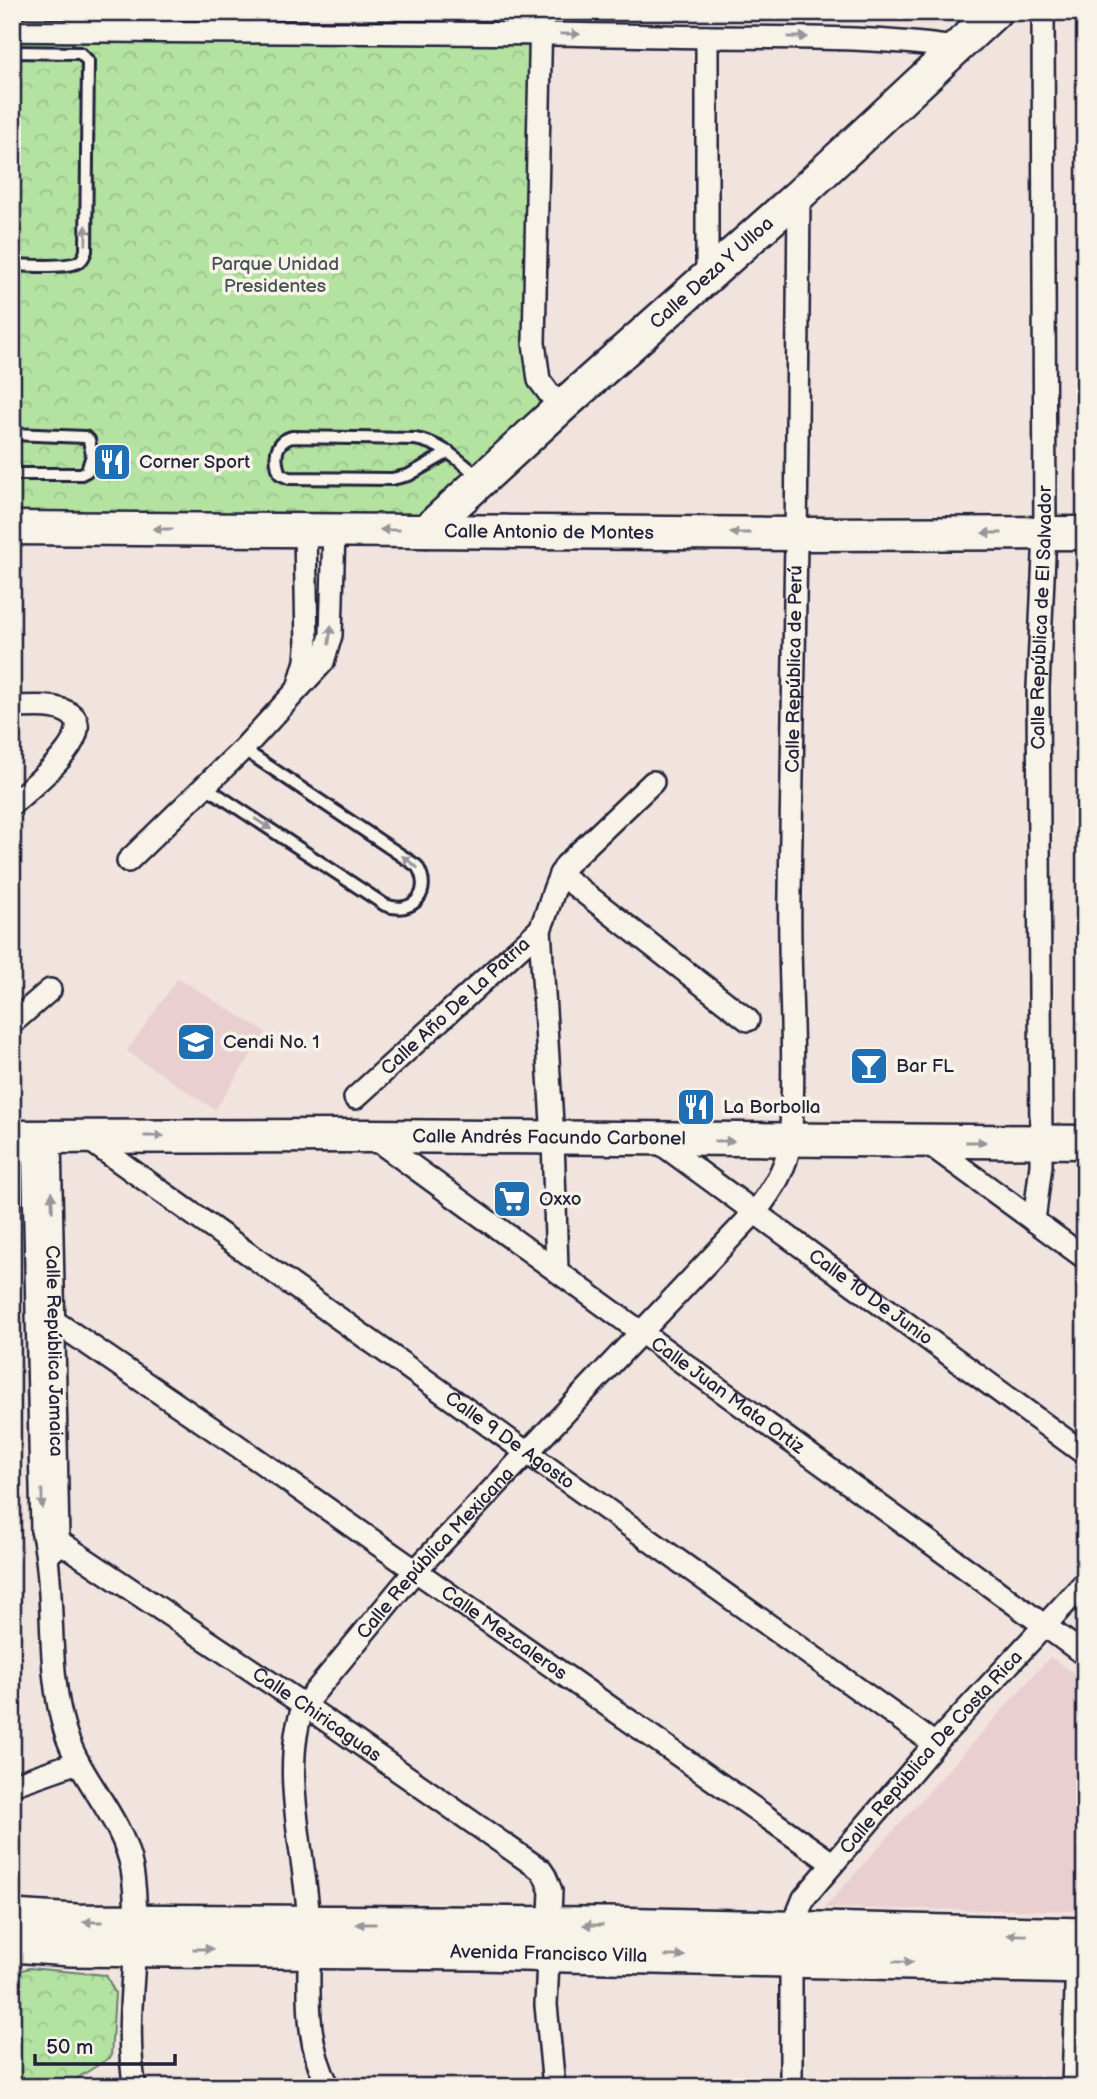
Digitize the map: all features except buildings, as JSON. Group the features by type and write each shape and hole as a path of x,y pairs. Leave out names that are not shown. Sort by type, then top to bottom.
{"main road":[{"name":"Calle Deza Y Ulloa","path":"426,531 799,195 995,12"},
{"name":"Calle Antonio de Montes","path":"12,528 797,534 1085,533"},
{"name":"Calle Andrés Facundo Carbonel","path":"32,1137 371,1136 790,1142 1085,1142"},
{"name":"Avenida Francisco Villa","path":"12,1918 76,1922 134,1935"},
{"name":"Avenida Francisco Villa","path":"12,1944 134,1935 548,1939 1081,1951"}],"street":[{"name":"Calle República de El Salvador","path":"1034,1221 1041,1166 1038,688 1045,533 1043,12"},
{"path":"12,30 58,21 541,23 707,37 852,38 955,48"},
{"path":"541,23 535,368 544,389 560,408"},
{"path":"707,37 707,278"},
{"name":"Calle República de Perú","path":"790,1142 792,1056 789,923 797,534 799,195"},
{"path":"296,693 306,661 320,530"},
{"path":"128,860 243,750 315,672 327,652 331,635 320,530"},
{"path":"12,707 46,707 66,711 75,720 77,733 72,746 63,757 12,804"},
{"name":"Calle Año De La Patria","path":"355,1098 540,929 547,916 560,874 572,858 653,782"},
{"path":"560,874 748,1020"},
{"path":"540,929 553,1139 557,1270"},
{"path":"12,1023 50,990"},
{"name":"Calle 9 De Agosto","path":"84,1136 935,1744"},
{"name":"Calle Juan Mata Ortiz","path":"371,1136 1085,1655"},
{"name":"Calle República Jamaica","path":"32,1137 47,1315 49,1561 57,1698 65,1732 78,1762 121,1835 128,1852 134,1887 130,2048 135,2087"},
{"name":"Calle 10 De Junio","path":"656,1140 1085,1454"},
{"path":"925,1141 1085,1258"},
{"name":"Calle República Mexicana","path":"329,2087 312,2042 308,1937 296,1817 295,1767 298,1726 304,1705 415,1571 756,1212 775,1184 787,1157 790,1142"},
{"name":"Calle Mezcaleros","path":"47,1315 832,1863"},
{"name":"Calle Chiricaguas","path":"50,1535 304,1705 541,1870 551,1891 546,2005 554,2087"},
{"name":"Calle República De Costa Rica","path":"791,1944 804,1898 832,1863 935,1744 1085,1582"},
{"path":"12,1785 78,1762"},
{"path":"791,1944 791,2087"},
{"path":"1073,2087 1081,1951"}],"lane":[{"path":"12,52 80,53 88,61 89,90 86,251 83,258 67,265 12,265"},
{"path":"12,434 85,437 89,440 92,455 87,471 81,474 12,474"},
{"path":"449,452 420,469 392,479 289,478 280,474 276,458 282,441 292,437 415,439 425,440 449,452 482,478"},
{"path":"206,787 385,905 400,909 415,902 424,888 422,873 417,866 243,750"}],"shaded area":[{"name":"Cendi No. 1","path":"178,978 266,1032 215,1110 127,1051"},
{"path":"1050,1657 1085,1681 1085,1911 824,1908"}],"green space":[{"name":"Parque Unidad Presidentes","path":"12,23 545,30 542,389 556,410 431,524 12,522"},
{"path":"29,1968 106,1975 115,1993 111,2057 63,2087 12,2087 12,1973"}],"place":[{"name":"Corner Sport","path":"112,462"},
{"name":"Cendi No. 1","path":"196,1042"},
{"name":"Bar FL","path":"869,1066"},
{"name":"La Borbolla","path":"696,1107"},
{"name":"Oxxo","path":"512,1199"}]}
